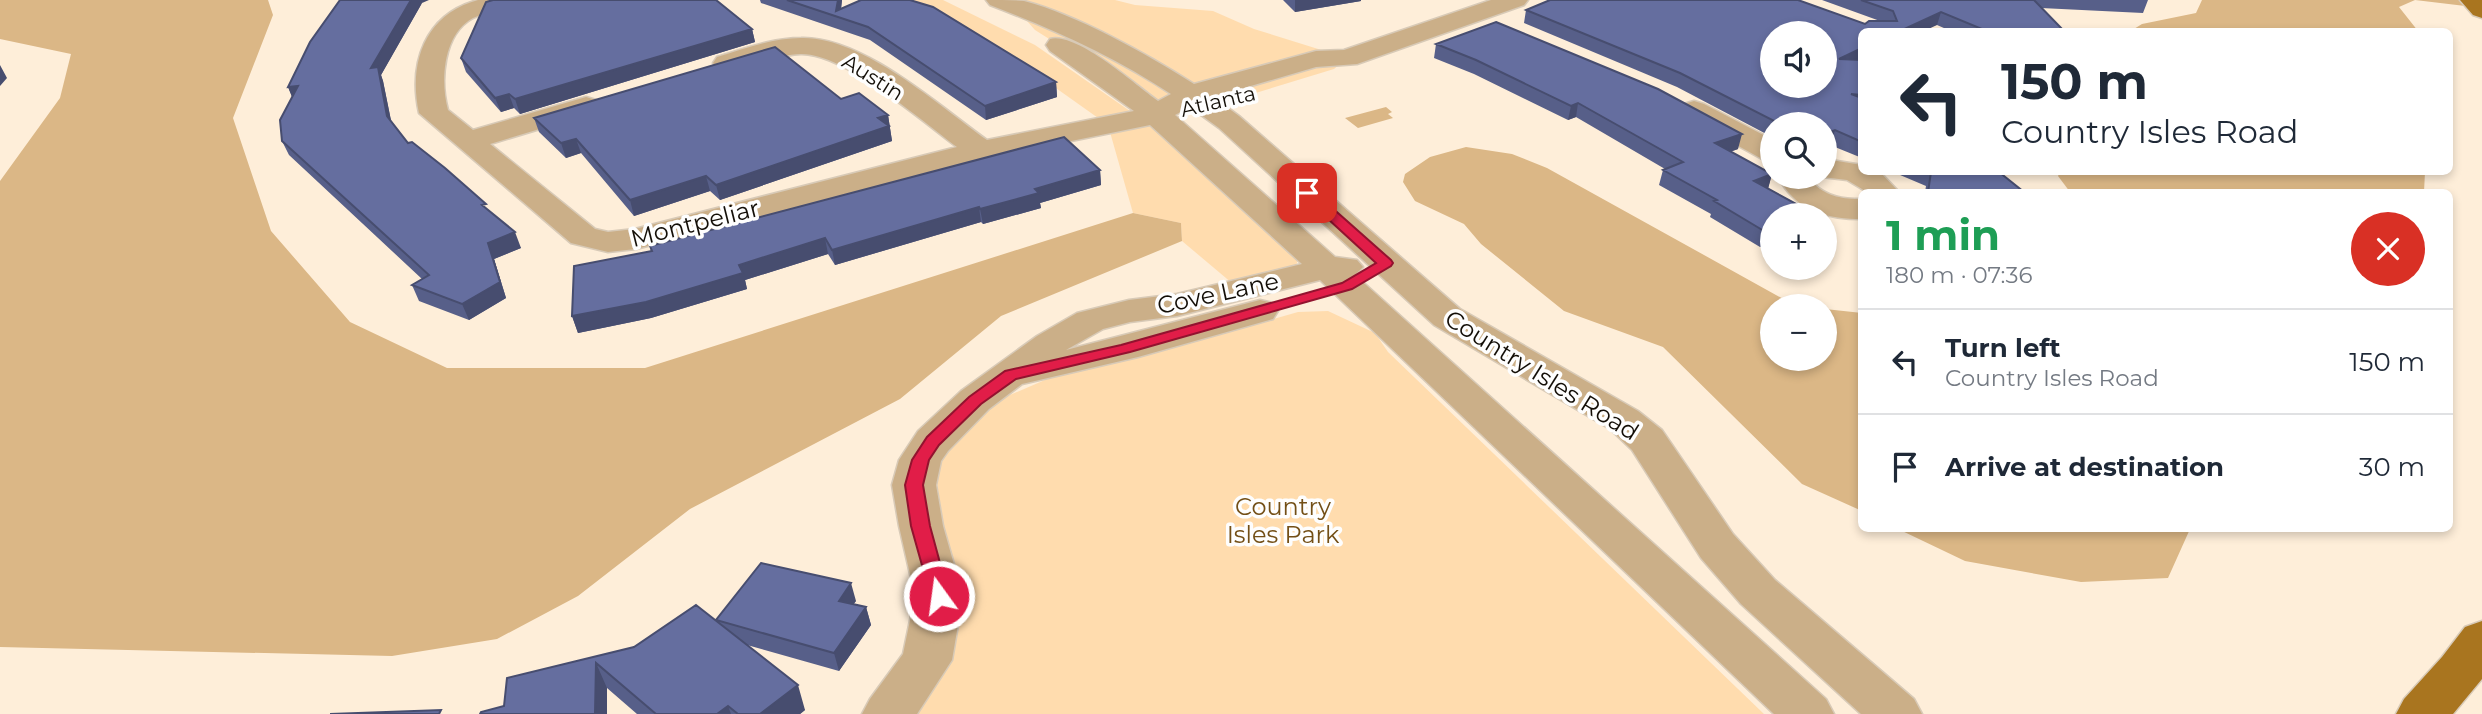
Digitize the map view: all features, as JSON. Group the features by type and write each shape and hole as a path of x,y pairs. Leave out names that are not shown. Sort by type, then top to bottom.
{"main road":[{"path":"2473,0 2482,10"},
{"path":"2422,714 2460,671 2482,640"}],"street":[{"name":"Montpeliar","path":"513,0 465,12 445,26 427,85 434,113 471,140 583,236 608,242 636,239 981,150 1156,114"},
{"name":"Country Isles Road","path":"980,0 1095,68 1156,114 1337,277 1808,714"},
{"name":"Country Isles Road","path":"999,0 1057,21 1103,42 1202,101 1447,317 1623,421 1647,440 1717,546 1758,592 1896,714"},
{"path":"1438,0 1515,31"},
{"name":"Atlanta","path":"1156,114 1334,69 1347,58 1515,0"},
{"name":"Austin","path":"707,69 770,51 813,46 851,59 981,150"},
{"path":"1666,95 1760,145"},
{"path":"471,140 615,97"},
{"path":"1837,170 1858,174"},
{"path":"1861,175 1880,189"},
{"path":"1800,189 1811,198 1842,209 1858,209"},
{"name":"Cove Lane","path":"888,714 927,660 939,596 921,526 914,485 920,460 933,441 954,419 975,400 1011,375 1124,349 1385,263"}],"green space":[{"path":"902,0 943,0 1035,45 1140,118 1292,246 1298,259 1295,270 1239,289 1182,241 1181,223 1133,213 1108,125 994,44"},
{"path":"1015,0 1115,0 1135,5 1213,11 1254,29 1347,58 1334,69 1210,107 1193,95 1156,114 1095,68 1035,30 1019,12 1054,19"},
{"name":"Country Isles Park","path":"1328,311 1375,333 1388,352 1764,714 913,714 947,546 936,477 953,433 996,401 1061,373 1204,339 1298,312"}],"shaded area":[{"path":"0,0 268,0 273,15 233,118 271,231 350,322 447,368 645,368 1133,213 1181,223 1182,241 1001,316 900,399 690,509 578,596 497,639 392,656 0,647 0,181 60,98 71,54 0,39"},
{"path":"2202,0 2415,0 2399,7 2416,28 2136,28 2142,24 2196,13"},
{"path":"2415,0 2482,0 2482,8"},
{"path":"1386,107 1392,112 1388,114 1393,118 1358,128 1345,118"},
{"path":"1466,147 1512,154 1547,168 1774,294 1760,294 1760,371 1837,371 1837,310 1858,313 1858,509 1802,484 1663,347 1564,311 1481,244 1464,224 1415,201 1403,182 1405,174 1430,157"},
{"path":"2425,175 2424,189 2068,189 2058,176"},
{"path":"1904,532 2188,532 2168,578 2081,582 1965,561"}],"building":[{"path":"340,0 411,0 371,68 378,67 387,116 408,143 412,142 445,168 486,204 482,205 515,232 488,243 500,282 462,304 412,285 429,275 282,141 280,120 298,86 288,87 310,42"},
{"path":"716,0 752,29 515,99 509,94 495,98 461,58 486,2"},
{"path":"787,0 838,0 836,11 861,0 910,0 933,7 1056,82 985,106 868,27"},
{"path":"1550,0 1798,0 1865,24 1869,21 1897,21 1893,11 1861,0 2034,0 2061,28 1979,28 1941,12 1907,28 1858,28 1858,50 1839,59 1858,60 1858,95 1851,94 1858,97 1858,140 1837,131 1837,112 1760,114 1680,73 1526,10"},
{"path":"1496,22 1658,89 1742,134 1715,143 1760,167 1760,179 1754,181 1760,184 1760,189 1769,189 1794,203 1760,203 1760,229 1714,201 1717,200 1663,170 1683,162 1578,103 1571,106 1476,60 1436,44"},
{"path":"775,47 841,99 859,93 888,115 878,118 889,126 716,185 706,176 630,200 576,139 561,143 534,118"},
{"path":"1064,137 1100,170 1035,189 1039,193 980,209 979,207 832,250 825,238 739,265 743,273 646,302 572,316 574,266 652,251 650,246"},
{"path":"1931,175 2003,175 2020,189 1928,189"},
{"path":"761,563 851,583 839,601 866,607 834,653 716,620"},
{"path":"696,605 798,685 760,714 738,714 728,706 717,714 656,714 596,663 595,714 480,714 504,706 507,678 634,647"},
{"path":"441,710 439,714 330,714"}],"route":[{"path":"939,596 921,526 914,485 920,460 933,441 975,400 1011,375 1124,349 1347,286 1385,263 1307,193"}]}
